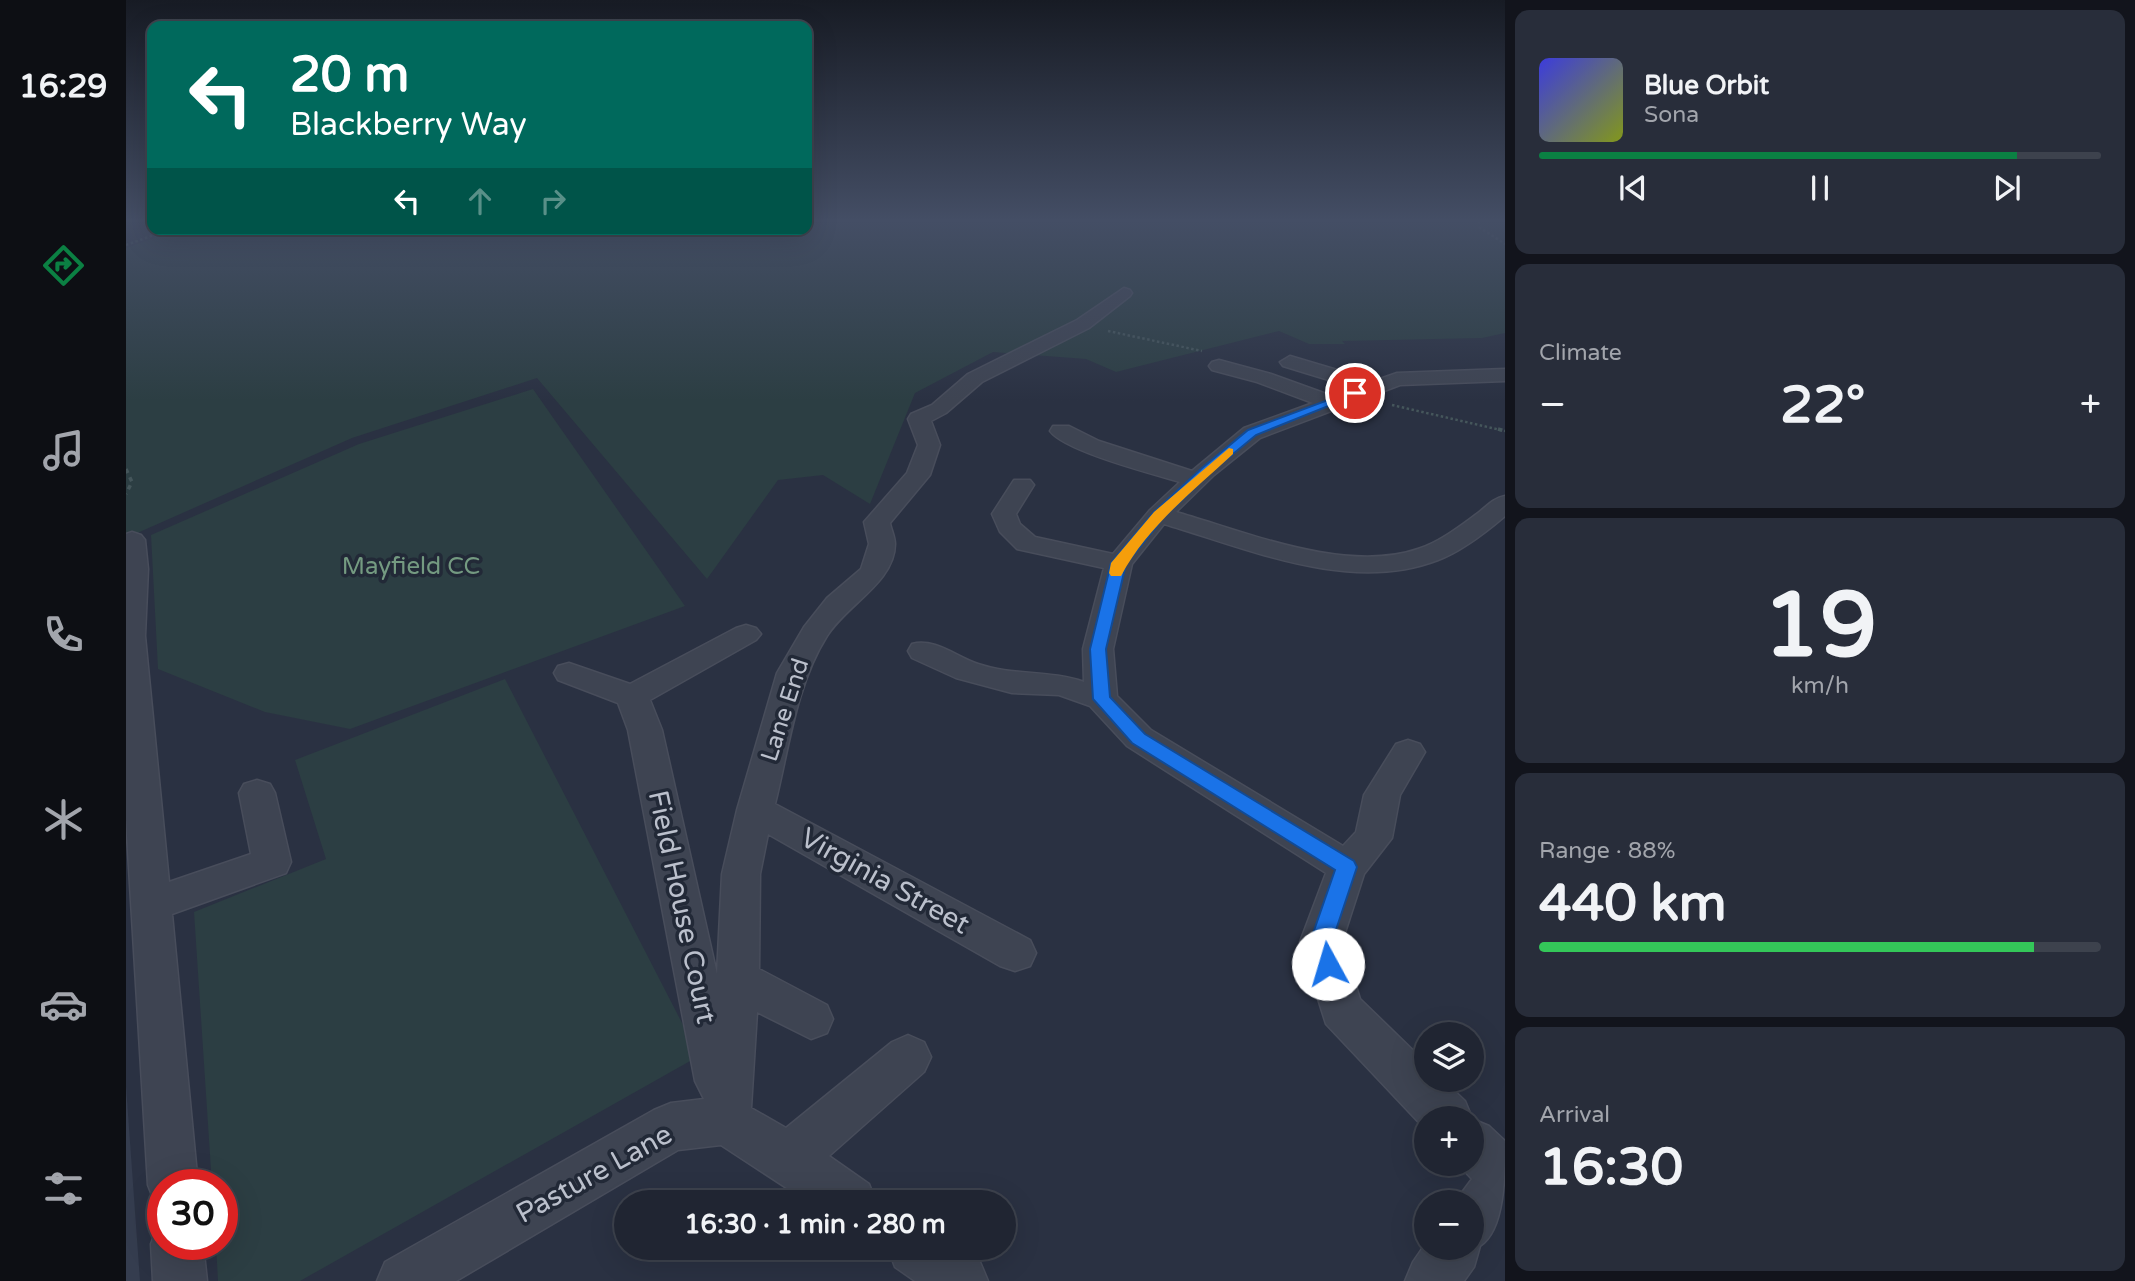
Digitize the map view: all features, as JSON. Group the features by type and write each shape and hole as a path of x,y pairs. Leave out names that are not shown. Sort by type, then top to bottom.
{"street":[{"name":"Lane End","path":"726,1120 738,979 741,874 755,810 792,673 814,633 837,604 874,572 882,544 877,522 918,475 929,445 919,419 939,409 975,378 1083,324 1124,293"},
{"path":"1290,362 1353,394"},
{"path":"1219,366 1264,378 1353,394"},
{"path":"1101,699 1098,649 1119,563 1159,515 1252,433 1397,379 1500,379"},
{"path":"1061,431 1091,446 1197,480"},
{"path":"1022,485 1004,514 1009,527 1026,543 1119,563"},
{"path":"1159,515 1332,563 1372,565 1425,556 1488,518 1505,503"},
{"path":"132,540 134,569 130,636 172,1169"},
{"path":"569,673 632,696 746,634"},
{"path":"923,651 967,671 1012,682 1062,685 1101,699 1139,738 1346,867"},
{"name":"Field House Court","path":"632,696 645,730 726,1120"},
{"path":"1408,752 1382,795 1373,838 1346,867 1321,942 1342,1010 1436,1106"},
{"path":"153,904 272,862 257,793"},
{"name":"Virginia Street","path":"755,810 1015,953"},
{"path":"738,979 811,1019"},
{"path":"789,1158 908,1057"},
{"path":"726,1120 789,1158 834,1190"},
{"name":"Pasture Lane","path":"404,1281 671,1127 726,1120"},
{"path":"1484,1155 1505,1176 1484,1206"},
{"path":"178,1260 180,1281"},
{"path":"931,1260 961,1281"},
{"path":"1432,1281 1447,1260"}],"path":[{"path":"1083,324 1198,350"},
{"path":"1353,394 1505,431"},
{"path":"126,469 132,482 126,494"}],"green space":[{"path":"126,282 1505,282 1505,333 1482,338 1309,344 1279,331 1116,372 1086,359 993,352 915,393 870,504 823,475 778,480 707,579 537,378 352,438 126,538"},
{"name":"Mayfield CC","path":"533,389 685,606 350,729 265,712 158,669 151,535 359,444"},
{"path":"505,679 699,1056 300,1281 218,1281 217,1260 238,1260 238,1169 211,1169 194,912 326,859 295,760"}],"slow traffic":[{"path":"1116,573 1119,563 1159,515 1229,452"}],"route":[{"path":"1328,964 1321,942 1346,867 1139,738 1101,699 1098,649 1119,563 1159,515 1206,470 1252,433 1355,393"}]}
